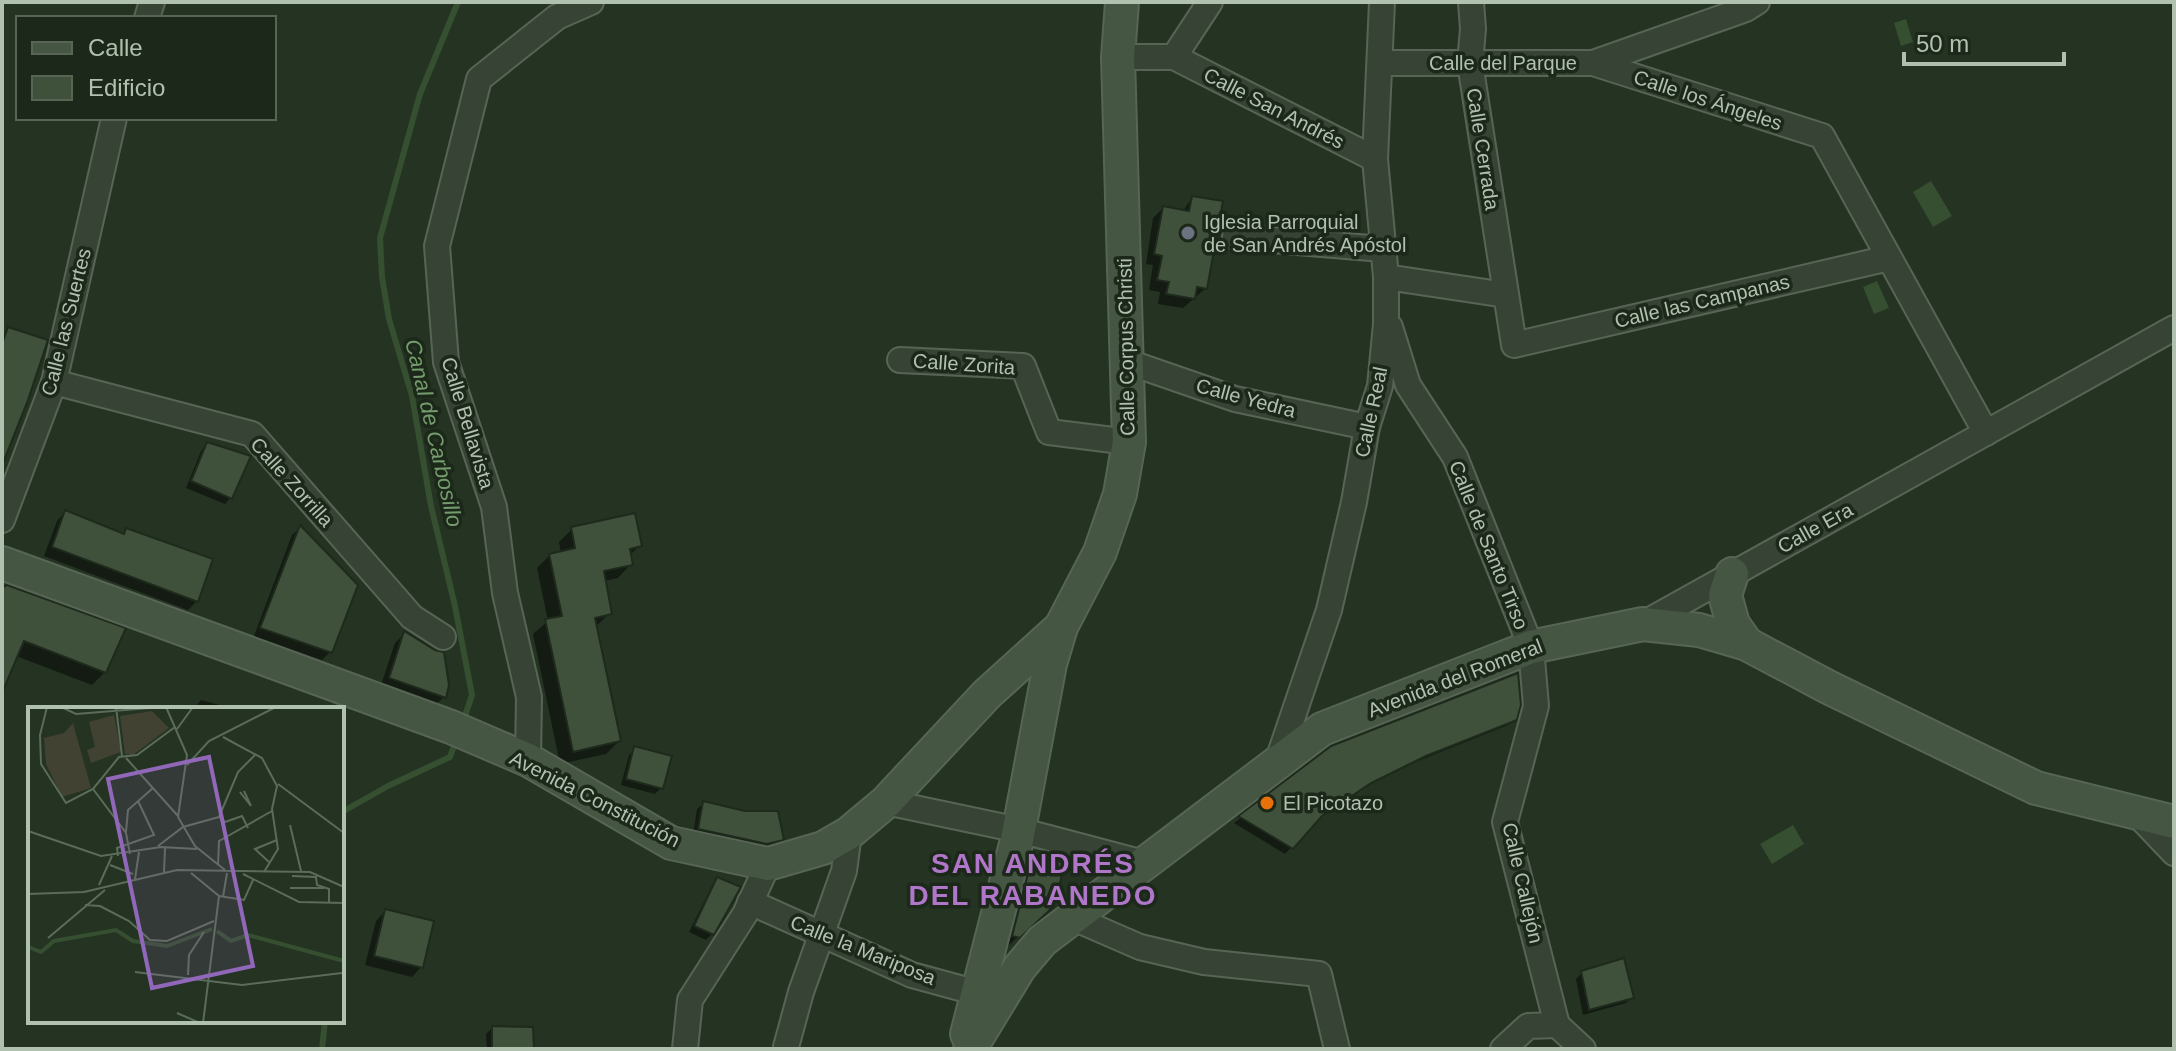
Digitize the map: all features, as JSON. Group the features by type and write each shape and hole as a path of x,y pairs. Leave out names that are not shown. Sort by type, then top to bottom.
{"street":[{"name":"Calle Bellavista","path":"528,760 529,697 505,593 494,507 446,362 437,246 479,79 557,17 591,2"},
{"name":"Calle Corpus Christi","path":"963,1049 1019,830 1046,684 1061,627 1100,552 1120,494 1129,442 1118,57 1122,2"},
{"path":"1118,57 1174,57 1210,2"},
{"name":"Calle Real","path":"1277,763 1329,610 1354,502 1367,427 1380,386 1386,277 1375,159 1382,2"},
{"name":"Calle Cerrada","path":"1471,2 1473,29 1470,63 1514,345"},
{"name":"Calle del Parque","path":"1381,63 1593,63 1746,9 1757,2"},
{"name":"Calle San Andrés","path":"1174,57 1375,159"},
{"name":"Calle los Ángeles","path":"1593,63 1822,136 1889,258"},
{"name":"Calle las Suertes","path":"2,520 54,382 114,120"},
{"path":"1235,237 1383,249"},
{"path":"1889,258 1986,433"},
{"name":"Calle las Campanas","path":"1514,345 1889,258"},
{"path":"1386,277 1506,295"},
{"name":"Calle de Santo Tirso","path":"1386,313 1408,385 1455,457 1531,647"},
{"name":"Calle Era","path":"1643,624 2174,328"},
{"name":"Calle Zorita","path":"900,360 1023,366 1049,432 1129,442"},
{"name":"Calle Yedra","path":"1128,362 1235,399 1367,427"},
{"name":"Calle Zorrilla","path":"54,382 252,434 412,617 443,637"},
{"name":"Avenida Constitución","path":"2,563 451,727 528,760 671,843 768,864 823,848 849,833 886,802 1006,677 1061,627"},
{"path":"1732,574 1725,595 1733,624 1747,644"},
{"name":"Avenida del Romeral","path":"970,1049 1020,967 1042,941 1322,729 1531,647 1643,624 1699,630 1747,644 2036,788 2174,822"},
{"name":"Calle Callejón","path":"1531,647 1536,706 1505,822 1557,1025"},
{"path":"1006,677 1046,684"},
{"path":"886,802 1019,830 1144,863"},
{"path":"2136,813 2174,853"},
{"path":"786,1047 801,992 844,871 849,833"},
{"path":"685,1049 690,1000 750,902 768,864"},
{"name":"Calle la Mariposa","path":"750,902 912,975 978,993"},
{"path":"1071,917 1140,947 1191,959 1319,974 1337,1049"},
{"path":"988,958 1020,967"},
{"path":"1503,1049 1528,1026 1557,1025 1583,1049"}],"shaded area":[{"path":"1906,19 1913,42 1901,46 1894,23"},
{"path":"1931,181 1952,216 1933,227 1913,192"},
{"path":"1877,281 1889,308 1874,314 1863,287"},
{"path":"1793,825 1804,844 1772,864 1760,844"}],"building":[{"name":"Iglesia Parroquial de San Andrés Apóstol","path":"1192,196 1223,201 1207,289 1197,287 1195,299 1166,294 1169,282 1157,280 1162,256 1154,254 1163,206 1189,211"},
{"path":"8,327 48,340 3,463 2,344"},
{"path":"207,442 251,456 232,499 191,481"},
{"path":"65,510 124,534 126,528 213,559 198,602 52,547"},
{"path":"635,513 642,546 630,549 633,565 604,571 612,614 595,618 621,741 573,752 545,619 562,616 549,554 575,548 571,527"},
{"path":"300,525 358,585 332,653 260,628"},
{"path":"7,585 126,628 106,673 24,641 2,693 2,588"},
{"path":"404,631 435,650 444,652 449,685 446,698 389,678"},
{"path":"1518,673 1521,705 1517,720 1426,756 1371,783 1322,816 1293,849 1238,816 1331,746"},
{"path":"634,746 672,756 663,789 626,779"},
{"path":"703,801 745,811 778,811 784,840 767,844 698,829"},
{"path":"1033,854 1065,863 1054,906 1020,938 1012,936"},
{"path":"717,877 741,887 714,935 694,926"},
{"path":"385,909 434,921 423,968 374,956"},
{"path":"1624,958 1634,998 1589,1010 1581,971"},
{"path":"492,1026 533,1027 534,1049 492,1049"}],"waterway":[{"name":"Canal de Carbosillo","path":"458,2 420,94 380,238 389,319 412,396 431,506 472,695 463,722"},
{"name":"Canal de Carbosillo","path":"344,811 450,757 456,740"},
{"name":"Canal de Carbosillo","path":"322,1049 325,1023"}],"place":[{"name":"Iglesia Parroquial de San Andrés Apóstol","path":"1188,233"},
{"name":"El Picotazo","path":"1267,803"}],"district":[{"name":"SAN ANDRÉS DEL RABANEDO","path":"1033,879"}]}
